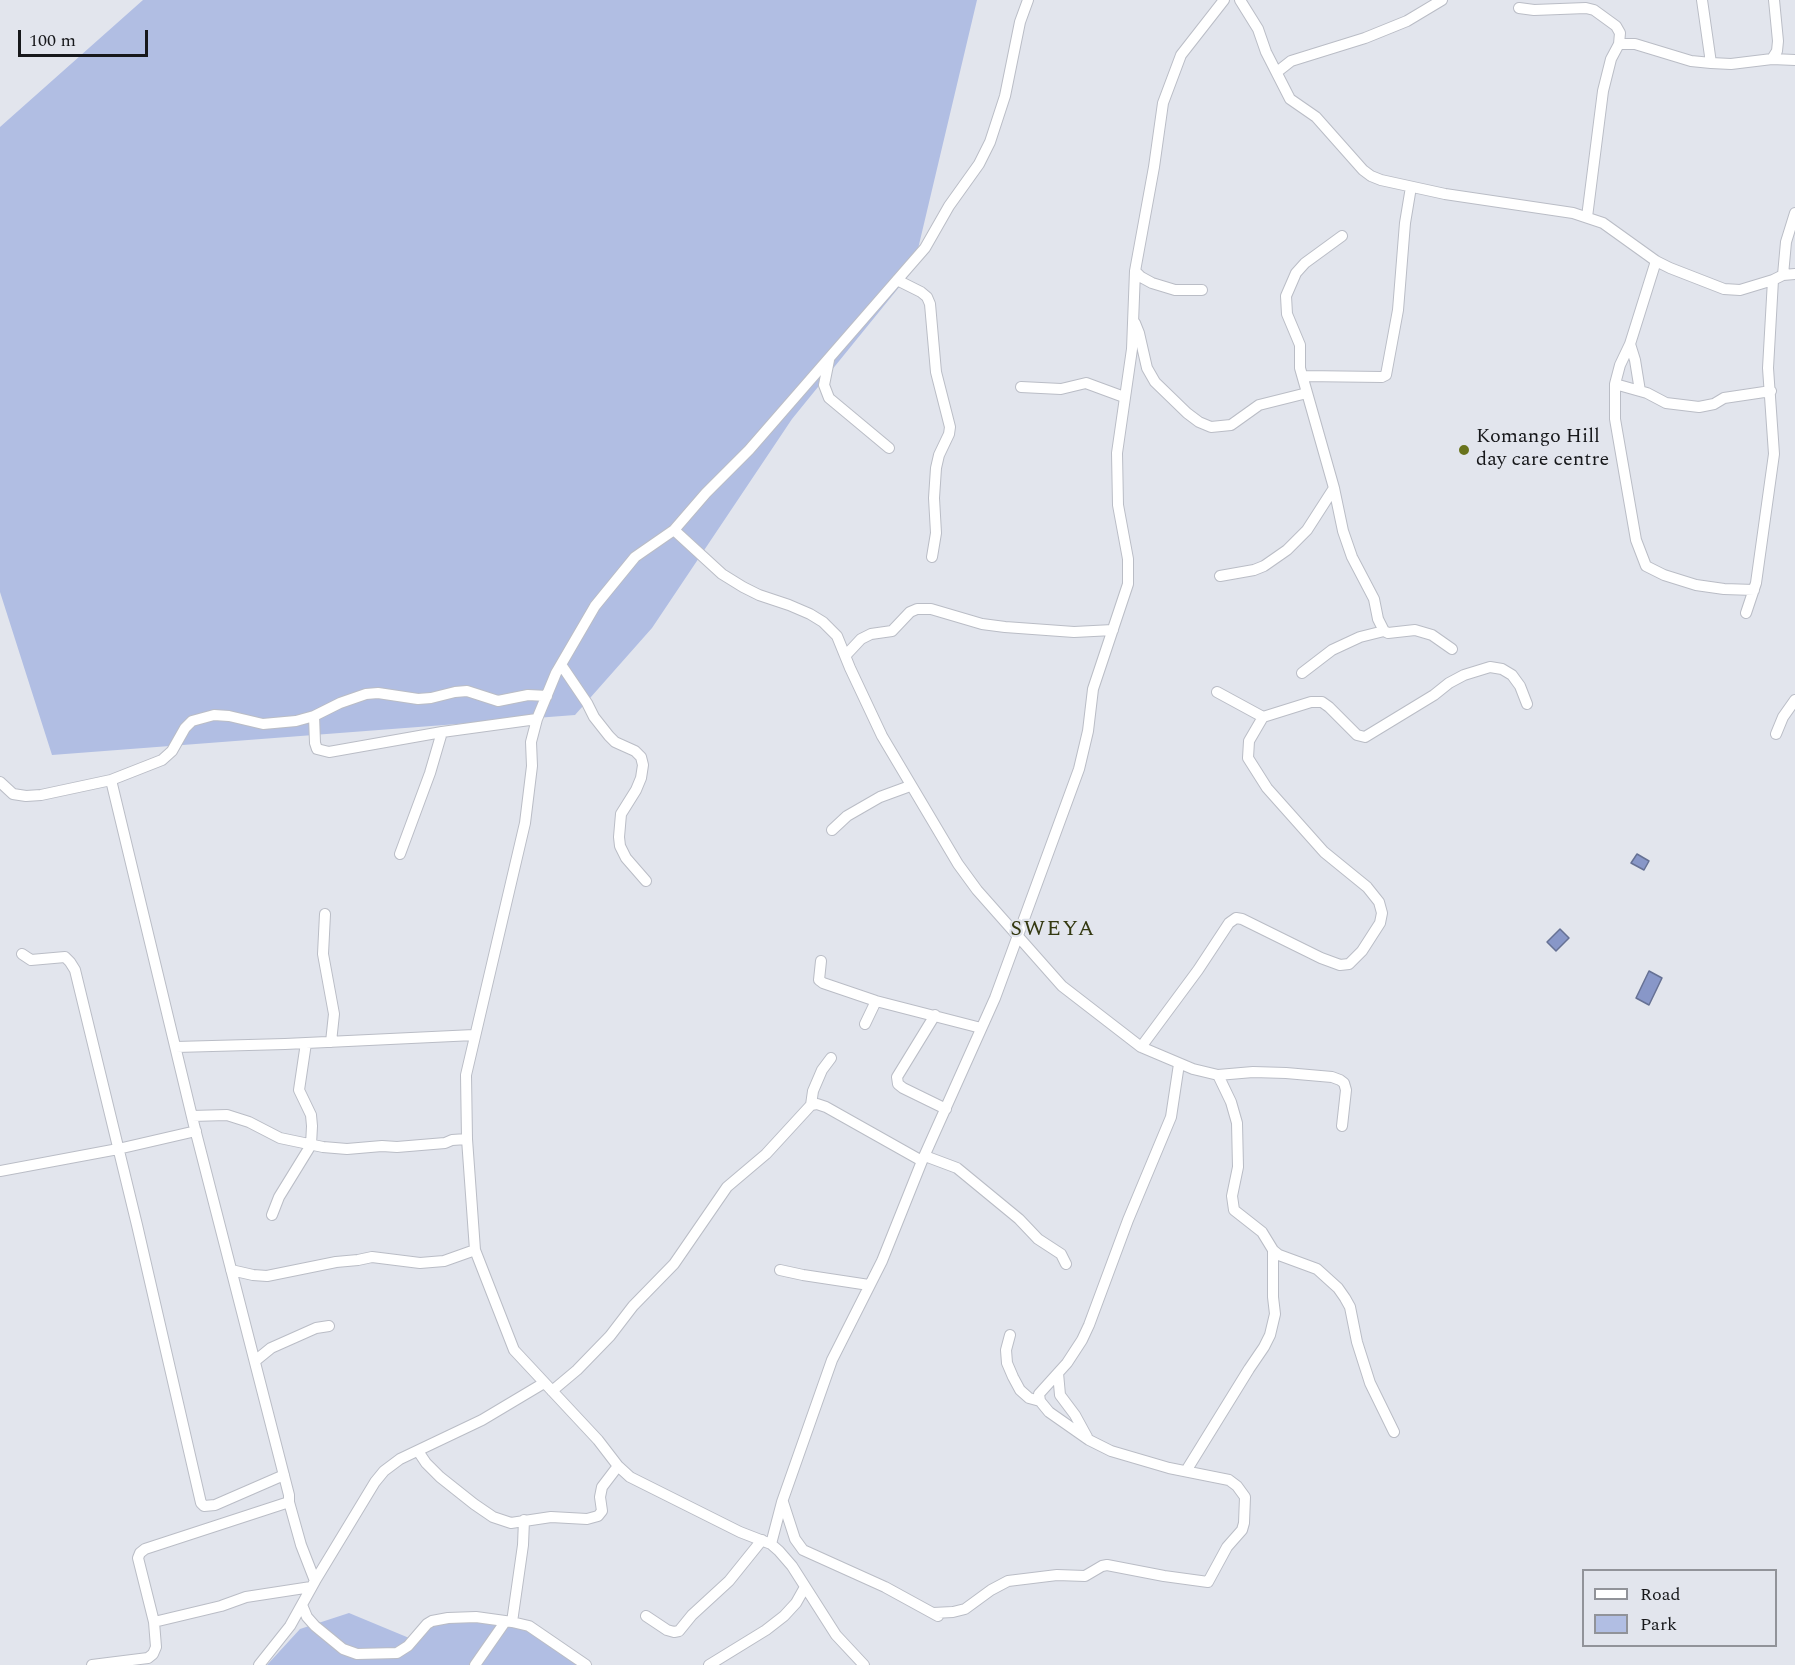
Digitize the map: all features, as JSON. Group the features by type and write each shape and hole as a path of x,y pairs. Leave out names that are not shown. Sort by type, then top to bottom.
{"street":[{"path":"864,1665 836,1635 792,1566 766,1542 630,1477 514,1350 475,1250 467,1139 466,1074 525,823 532,766 531,742 537,719 556,673 595,606 635,557 674,530 706,493 749,450 925,248 953,200 979,164 990,142 1005,96 1020,22 1028,0"},
{"path":"646,1616 667,1630 679,1631 692,1615 766,1542 783,1502 832,1360 882,1262 924,1158 995,998 1079,769 1088,731 1098,668 1128,584 1128,559 1116,482 1117,453 1128,376 1135,271 1154,168 1162,103 1181,55 1224,0"},
{"path":"1239,0 1258,29 1266,52 1290,99 1316,117 1363,170 1381,180 1587,217 1613,230 1656,261 1724,289 1740,290 1778,277 1795,274"},
{"path":"1277,72 1290,61 1365,38 1407,21 1442,0"},
{"path":"1702,0 1711,63"},
{"path":"1772,59 1779,41 1774,0"},
{"path":"1519,8 1534,10 1586,8 1594,10 1616,26 1620,33 1619,44 1611,59 1603,91 1587,217"},
{"path":"1619,44 1635,44 1691,60 1711,63 1731,64 1772,59 1795,61"},
{"path":"1303,376 1382,377 1386,375 1398,310 1405,223 1411,187"},
{"path":"1746,613 1754,590 1774,454 1768,368 1778,277 1795,213"},
{"path":"1342,236 1305,263 1296,273 1286,296 1287,314 1300,345 1299,358 1303,376 1334,488 1343,531 1374,599 1378,619 1384,631"},
{"path":"1656,261 1615,384 1615,419 1636,540 1646,566 1664,575 1696,585 1754,590"},
{"path":"1135,271 1141,278 1175,290 1202,290"},
{"path":"897,280 921,292 930,304 936,372 949,421 949,434 939,455 936,468 934,498 936,532 932,557"},
{"path":"1133,320 1139,333 1147,368 1155,382 1187,413 1211,427 1231,425 1259,405 1307,393"},
{"path":"1630,344 1640,391"},
{"path":"829,357 824,385 829,398 889,447"},
{"path":"1021,387 1061,389 1086,383 1124,397"},
{"path":"1615,384 1640,391 1666,403 1700,407 1714,404 1724,398 1771,391"},
{"path":"1220,576 1254,570 1287,550 1307,530 1334,488"},
{"path":"674,530 722,574 759,595 789,604 823,622 837,636 882,736 958,864 977,890 1062,986 1141,1047 1179,1064 1218,1076 1253,1072 1286,1072 1340,1080 1344,1083 1346,1090 1342,1126"},
{"path":"846,655 861,639 870,634 892,631 910,612 916,609 931,609 982,624 1005,627 1074,633 1113,630"},
{"path":"1302,673 1332,650 1360,637 1384,631 1388,633 1415,630 1432,635 1452,649"},
{"path":"562,666 602,728 615,742 635,751 641,757 643,765 641,778 621,814 619,837 620,846 626,858 646,881"},
{"path":"1141,1047 1198,970 1229,923 1236,918 1340,965 1349,964 1362,951 1380,923 1382,913 1379,902 1367,887 1324,852 1267,788 1248,758 1249,741 1263,717 1311,702 1322,702 1329,706 1357,735 1365,737 1434,695 1449,682 1490,667 1502,669 1512,675 1520,686 1527,704"},
{"path":"0,782 13,794 26,796 111,780 162,760 172,751 185,728 192,721 214,715 263,724 296,722 339,703 366,694 378,693 431,699 467,691 498,701 528,695 546,696"},
{"path":"1217,692 1263,717"},
{"path":"1776,734 1778,726 1795,700"},
{"path":"314,716 315,743 317,749 322,752 537,719"},
{"path":"400,854 430,773 442,732"},
{"path":"111,780 192,1116 289,1502 313,1584"},
{"path":"832,830 847,816 880,797 910,786"},
{"path":"325,914 323,954 334,1014 330,1042"},
{"path":"22,954 31,960 65,957 75,970 201,1503 204,1506 215,1505 284,1475"},
{"path":"820,961 819,980 823,984 876,1001 981,1028"},
{"path":"864,1024 876,1001"},
{"path":"935,1015 897,1077 898,1083 903,1088 946,1109"},
{"path":"176,1047 474,1035"},
{"path":"272,1215 279,1197 311,1145 310,1115 299,1090 306,1043"},
{"path":"260,1665 290,1626 313,1584 384,1471 400,1459 548,1387 577,1370 610,1336 633,1306 674,1264 727,1187 766,1154 811,1105 813,1091 822,1070 831,1058"},
{"path":"783,1502 795,1539 803,1550 885,1587 936,1615 965,1609 1008,1581 1057,1575 1085,1576 1107,1565 1208,1582 1227,1547 1242,1530 1245,1497 1237,1486 1229,1480 1128,1457 1089,1440 1049,1412 1040,1401 1039,1394 1059,1373 1082,1340 1089,1325 1171,1117 1179,1064"},
{"path":"1218,1076 1231,1102 1237,1123 1238,1167 1232,1196 1233,1204 1240,1216 1262,1233 1279,1255 1317,1269 1338,1288 1350,1307 1357,1342 1370,1383 1394,1432"},
{"path":"811,1105 826,1107 924,1158 957,1168 1019,1219 1038,1239 1060,1254 1066,1264"},
{"path":"192,1116 226,1115 249,1122 280,1138 311,1145 347,1149 445,1143 467,1139"},
{"path":"0,1171 118,1149 196,1131"},
{"path":"231,1270 267,1276 372,1257 420,1263 444,1261 475,1250"},
{"path":"1186,1471 1270,1335 1275,1314 1273,1250"},
{"path":"780,1270 869,1285"},
{"path":"255,1361 271,1347 316,1328 329,1326"},
{"path":"1010,1335 1006,1350 1007,1363 1013,1377 1020,1390 1029,1398 1040,1401"},
{"path":"1059,1373 1060,1395 1075,1414 1089,1440"},
{"path":"418,1451 440,1477 493,1517 511,1523 551,1517 587,1519 598,1516 602,1511 600,1497 602,1487 618,1466"},
{"path":"92,1665 148,1658 153,1654 156,1647 154,1622 138,1558 145,1548 289,1502"},
{"path":"475,1665 508,1622 523,1545 524,1520"},
{"path":"792,1566 803,1550"},
{"path":"154,1622 221,1606 246,1597 313,1584"},
{"path":"709,1665 766,1630 784,1616 796,1603 805,1587"},
{"path":"302,1605 307,1617 315,1626 343,1649 357,1654 397,1653 408,1646 427,1624 438,1620 476,1617 529,1626 586,1665"}],"green space":[{"path":"143,0 977,0 913,270 792,419 652,628 575,715 52,755 0,592 0,127"},
{"path":"349,1613 414,1640 435,1623 464,1620 513,1624 533,1631 577,1665 267,1665 300,1629"}],"shaded area":[{"path":"1637,854 1649,861 1644,870 1631,863"},
{"path":"1560,929 1569,938 1556,951 1547,942"},
{"path":"1649,971 1662,978 1649,1005 1636,998"}],"place":[{"name":"Komango Hill day care centre","path":"1464,450"}],"district":[{"name":"SWEYA","path":"1053,931"}]}
